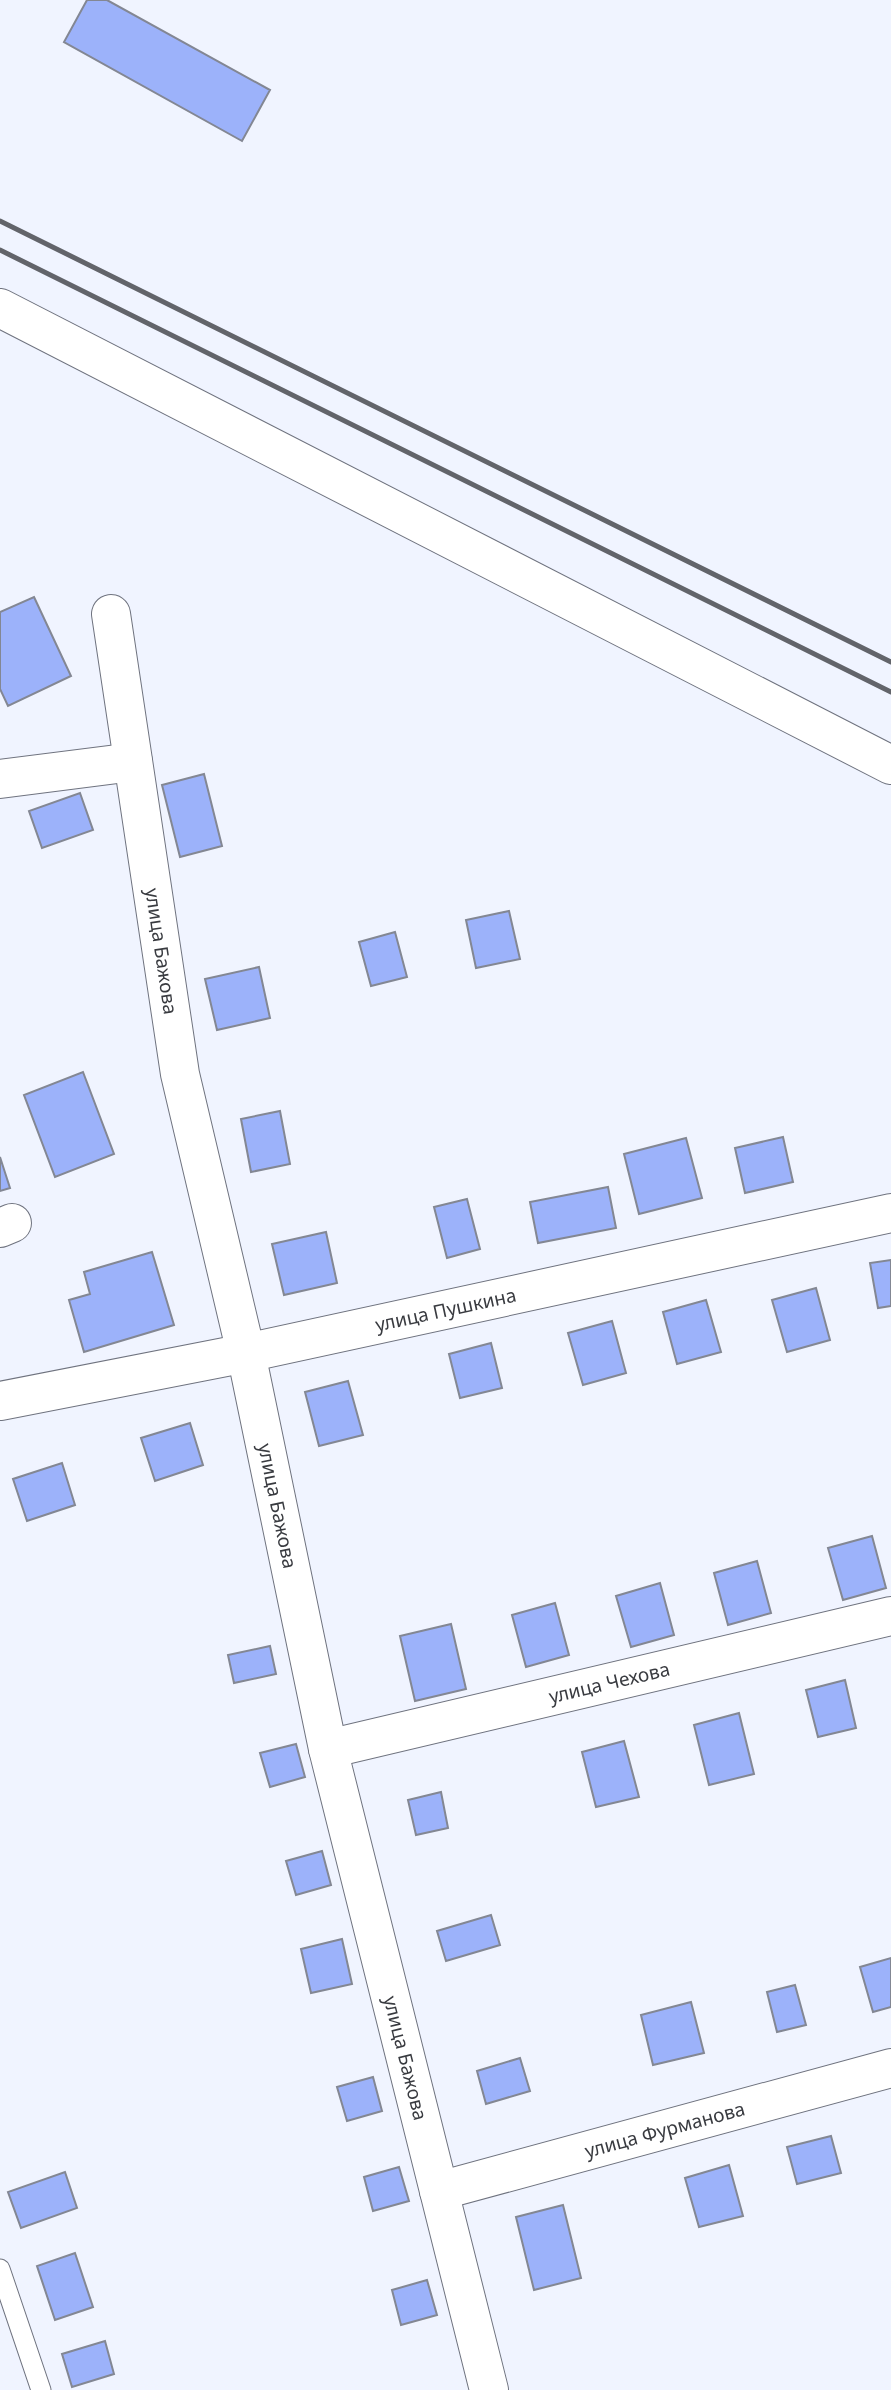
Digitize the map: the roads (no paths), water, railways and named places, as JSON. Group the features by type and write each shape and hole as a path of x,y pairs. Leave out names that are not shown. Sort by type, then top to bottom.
{"street":[{"path":"0,308 891,765"},
{"name":"улица Бажова","path":"111,614 180,1074 246,1353 328,1749 489,2390"},
{"path":"0,779 133,762"},
{"name":"улица Пушкина","path":"0,1401 246,1353 891,1213"},
{"name":"улица Чехова","path":"328,1749 891,1616"},
{"name":"улица Фурманова","path":"439,2191 891,2068"}],"lane":[{"path":"0,2269 41,2390"}],"railway":[{"path":"0,221 891,662"},
{"path":"0,250 891,692"}]}
